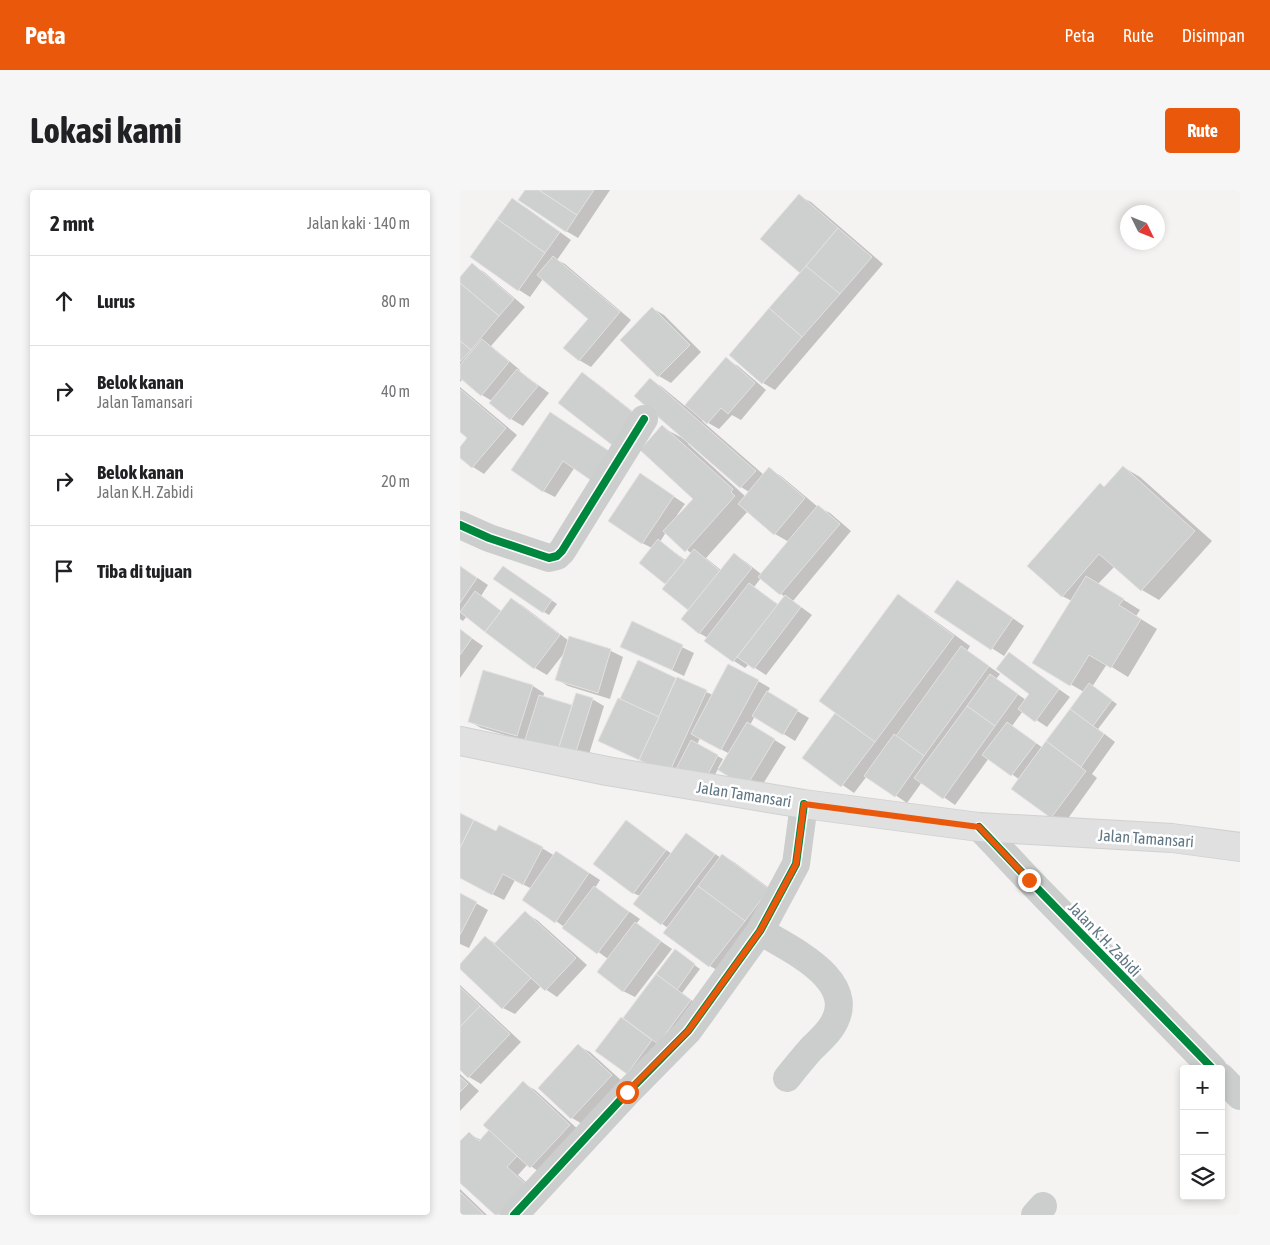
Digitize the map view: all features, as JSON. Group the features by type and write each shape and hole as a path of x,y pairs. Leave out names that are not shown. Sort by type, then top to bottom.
{"main road":[{"name":"Jalan Tamansari","path":"460,741 607,771 804,804 979,827 1172,838 1240,847"}],"street":[{"path":"460,525 489,538 549,558 557,556 562,551 644,419"},
{"path":"514,1215 627,1092 688,1031 760,931 796,864 804,804"},
{"name":"Jalan K.H. Zabidi","path":"979,827 1209,1065"},
{"path":"760,931 813,964 829,978 836,992 838,1004 836,1018 830,1029 787,1078"},
{"path":"1225,1081 1240,1096"}],"building":[{"path":"525,190 539,190 577,215 566,232 518,200"},
{"path":"539,190 594,190 577,215"},
{"path":"799,194 838,228 800,273 760,239"},
{"path":"512,198 560,232 545,253 497,219"},
{"path":"497,219 545,253 518,291 470,257"},
{"path":"838,228 872,257 840,294 806,266"},
{"path":"553,256 620,312 579,361 563,348 588,319 537,275"},
{"path":"472,263 514,299 499,316 460,283 460,277"},
{"path":"806,266 840,294 802,337 769,308"},
{"path":"460,283 499,316 471,350 460,341"},
{"path":"652,307 690,345 658,377 620,340"},
{"path":"769,308 802,337 762,384 729,355"},
{"path":"482,339 509,362 481,396 460,378 460,365"},
{"path":"460,341 471,350 460,362"},
{"path":"726,357 755,383 728,414 721,408 707,424 685,405"},
{"path":"517,369 538,386 510,420 489,403"},
{"path":"582,372 635,414 612,445 558,403"},
{"path":"650,378 756,471 740,488 634,396"},
{"path":"460,389 506,428 472,468 460,458 460,447 467,438 460,432"},
{"path":"550,412 612,453 592,481 563,461 543,492 511,470"},
{"path":"662,425 733,489 731,492 735,496 685,552 663,531 693,499 640,450"},
{"path":"1123,466 1195,531 1141,591 1099,554 1062,597 1027,566 1100,483 1104,487"},
{"path":"769,467 805,498 774,535 738,504"},
{"path":"640,473 674,496 642,544 608,521"},
{"path":"818,505 840,524 780,595 758,577"},
{"path":"658,539 685,561 665,584 639,563"},
{"path":"694,549 720,571 688,610 662,589"},
{"path":"734,553 752,568 699,634 681,619"},
{"path":"460,566 477,578 460,603"},
{"path":"503,566 552,600 543,613 493,579"},
{"path":"1086,576 1124,599 1119,605 1141,619 1111,668 1089,655 1070,686 1032,663"},
{"path":"957,580 1013,618 991,650 934,612"},
{"path":"749,583 778,605 733,662 704,641"},
{"path":"475,591 501,611 485,632 460,612"},
{"path":"898,594 954,636 875,742 819,701"},
{"path":"785,595 801,607 754,669 737,657"},
{"path":"511,598 560,635 534,669 485,632"},
{"path":"632,621 683,645 672,670 620,647"},
{"path":"460,629 472,638 460,655"},
{"path":"569,636 611,649 598,693 555,680"},
{"path":"961,646 989,666 924,756 896,736"},
{"path":"1009,652 1059,689 1035,722 1018,709 1029,694 996,669"},
{"path":"638,660 676,678 659,717 620,699"},
{"path":"728,664 759,680 721,750 691,734"},
{"path":"483,670 533,685 517,736 468,722"},
{"path":"990,674 1018,694 995,726 967,706"},
{"path":"677,677 707,690 669,773 639,760"},
{"path":"1089,683 1112,700 1093,726 1070,709"},
{"path":"767,691 798,710 783,735 752,716"},
{"path":"576,693 593,698 574,758 557,753"},
{"path":"539,695 572,705 557,753 524,743"},
{"path":"618,698 659,717 639,760 598,741"},
{"path":"967,706 995,726 943,799 914,778"},
{"path":"1070,709 1104,734 1081,767 1046,741"},
{"path":"835,713 875,742 841,787 802,758"},
{"path":"747,722 775,739 746,787 718,770"},
{"path":"1007,722 1036,743 1011,776 982,755"},
{"path":"894,734 924,756 895,797 864,776"},
{"path":"691,740 718,755 703,784 676,769"},
{"path":"1046,741 1086,771 1051,818 1011,789"},
{"path":"460,813 474,820 460,848"},
{"path":"474,820 496,831 499,825 543,847 523,885 503,874 492,895 460,878 460,848"},
{"path":"626,820 666,850 633,894 593,864"},
{"path":"686,833 715,854 661,925 633,904"},
{"path":"556,851 589,873 555,923 522,900"},
{"path":"722,854 769,889 745,921 698,886"},
{"path":"594,886 629,912 597,954 562,928"},
{"path":"698,886 745,921 709,967 663,933"},
{"path":"460,893 477,902 460,935"},
{"path":"525,911 576,958 545,991 494,944"},
{"path":"635,922 661,941 623,992 597,972"},
{"path":"485,936 531,978 502,1009 460,969 460,964"},
{"path":"675,949 695,964 677,990 656,974"},
{"path":"656,974 691,1000 658,1044 623,1018"},
{"path":"460,987 480,1006 460,1027"},
{"path":"480,1006 510,1034 468,1078 460,1070 460,1027"},
{"path":"621,1017 652,1040 627,1074 595,1051"},
{"path":"578,1044 612,1075 571,1119 538,1088"},
{"path":"460,1077 468,1084 460,1092"},
{"path":"523,1081 570,1125 530,1168 483,1125"},
{"path":"489,1130 517,1156 507,1167 527,1185 499,1215 495,1215 460,1183 460,1141 469,1132 479,1141"},
{"path":"460,1192 484,1215 460,1215"}],"cycle path":[{"path":"460,525 489,538 549,558 557,556 562,551 644,419"},
{"path":"514,1215 627,1093 688,1031 760,931 796,864 804,804"},
{"path":"979,827 1209,1065"}],"route":[{"path":"627,1092 688,1031 760,931 796,864 804,804 979,827 1029,880"}]}
